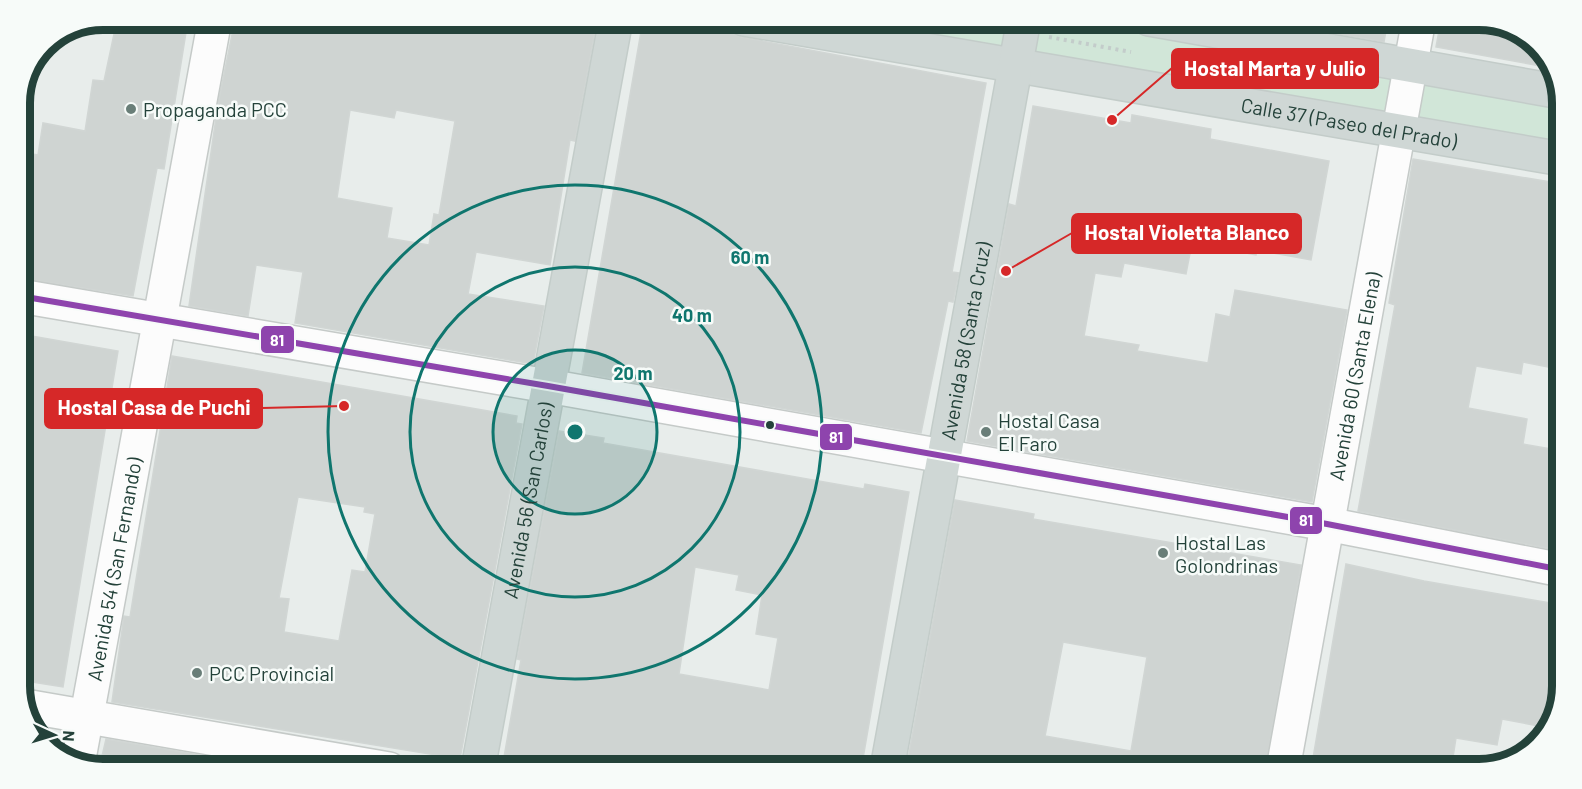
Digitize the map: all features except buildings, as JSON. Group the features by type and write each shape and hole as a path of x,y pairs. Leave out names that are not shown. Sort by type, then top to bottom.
{"main road":[{"name":"Avenida 56 (San Carlos)","path":"480,759 614,30"},
{"name":"Calle 37 (Paseo del Prado)","path":"803,30 1552,157"},
{"name":"Avenida 58 (Santa Cruz)","path":"889,759 1022,30"},
{"path":"1209,30 1551,90"}],"street":[{"name":"Avenida 54 (San Fernando)","path":"80,755 213,30"},
{"name":"Avenida 60 (Santa Elena)","path":"1285,759 1417,30"},
{"path":"30,298 548,386 944,458 1327,524 1552,568"},
{"path":"33,708 325,759"}],"green space":[{"path":"890,30 1126,30 1552,104 1552,146"}],"transit line":[{"name":"81","path":"30,298 548,386 1327,524 1552,568"}],"place":[{"name":"Propaganda PCC","path":"131,109"},
{"name":"Hostal Marta y Julio","path":"1112,120"},
{"name":"Hostal Violetta Blanco","path":"1006,271"},
{"name":"Hostal Casa de Puchi","path":"344,406"},
{"name":"Hostal Casa El Faro","path":"986,432"},
{"name":"Hostal Las Golondrinas","path":"1163,553"},
{"name":"PCC Provincial","path":"197,673"}]}
